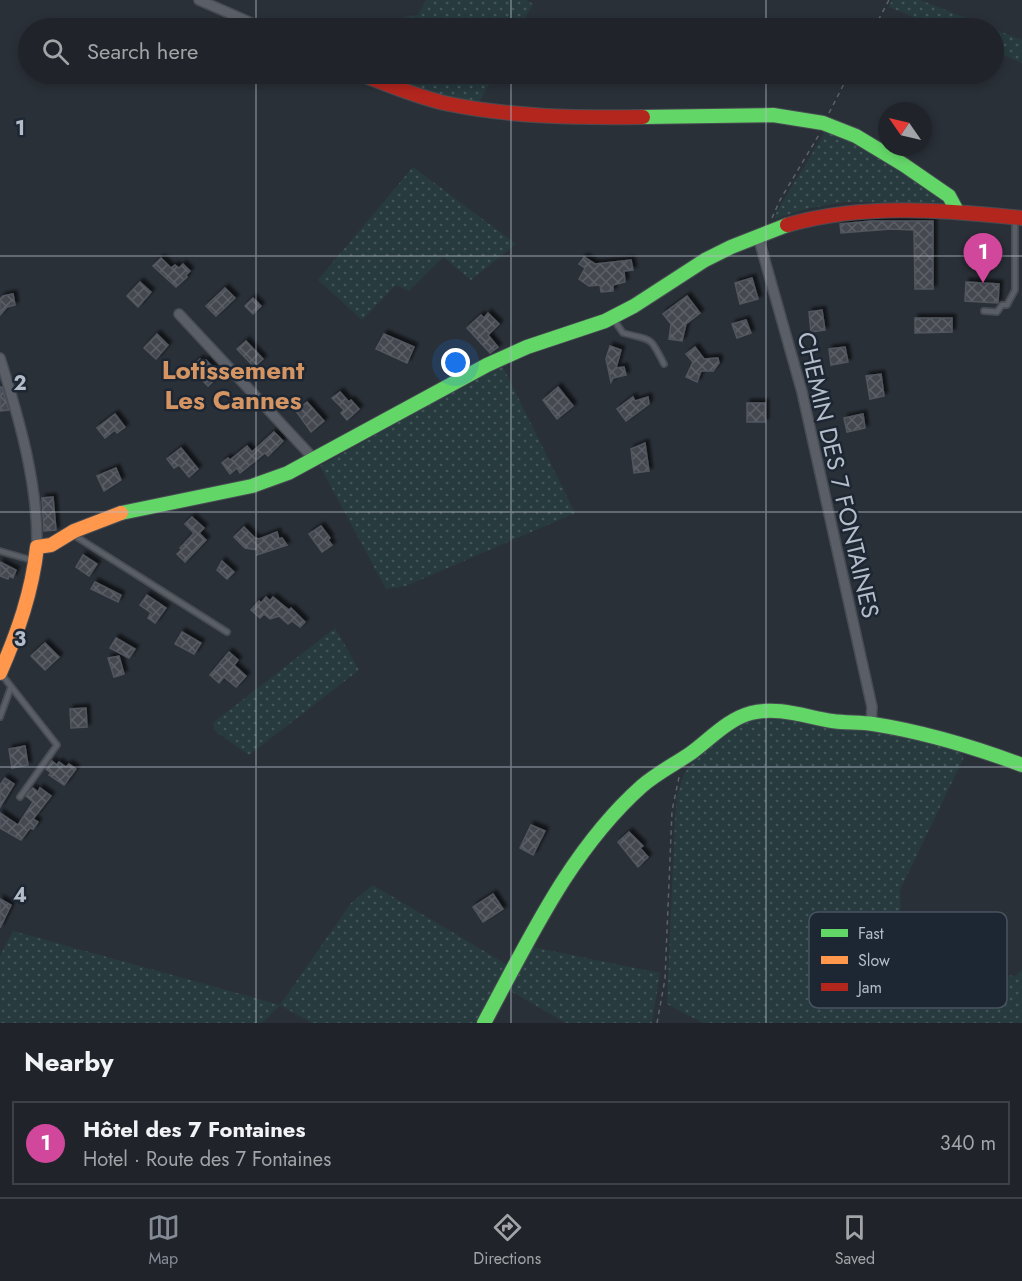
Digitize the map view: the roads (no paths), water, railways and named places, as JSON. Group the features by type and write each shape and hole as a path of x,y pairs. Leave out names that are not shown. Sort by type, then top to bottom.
{"street":[{"path":"199,0 240,18"},
{"path":"387,84 444,104 522,116 755,115 788,116 824,123 860,139 949,196 957,212"},
{"path":"37,554 70,533 118,514 252,486 288,473 487,365 528,347 613,317 705,260 764,234 810,218 841,213 912,209 1018,217"},
{"name":"CHEMIN DES 7 FONTAINES","path":"764,234 802,392 872,707 871,724"},
{"path":"179,314 315,460"},
{"path":"0,358 30,468 37,519 37,554 21,623 0,673"},
{"path":"484,1023 570,868 600,829 644,785 692,753 728,723 753,713 776,712 852,724 871,724 975,747 1022,765"}],"lane":[{"path":"984,310 997,312 1002,305 1007,305 1015,290 1018,217"},
{"path":"613,317 623,333 642,336 651,342 664,364"},
{"path":"70,533 227,632"},
{"path":"0,551 37,554"},
{"path":"0,673 57,745 20,797"},
{"path":"0,717 11,687"}],"place":[{"name":"Hôtel des 7 Fontaines","path":"983,283"}],"district":[{"name":"Lotissement Les Cannes","path":"233,385"}]}
